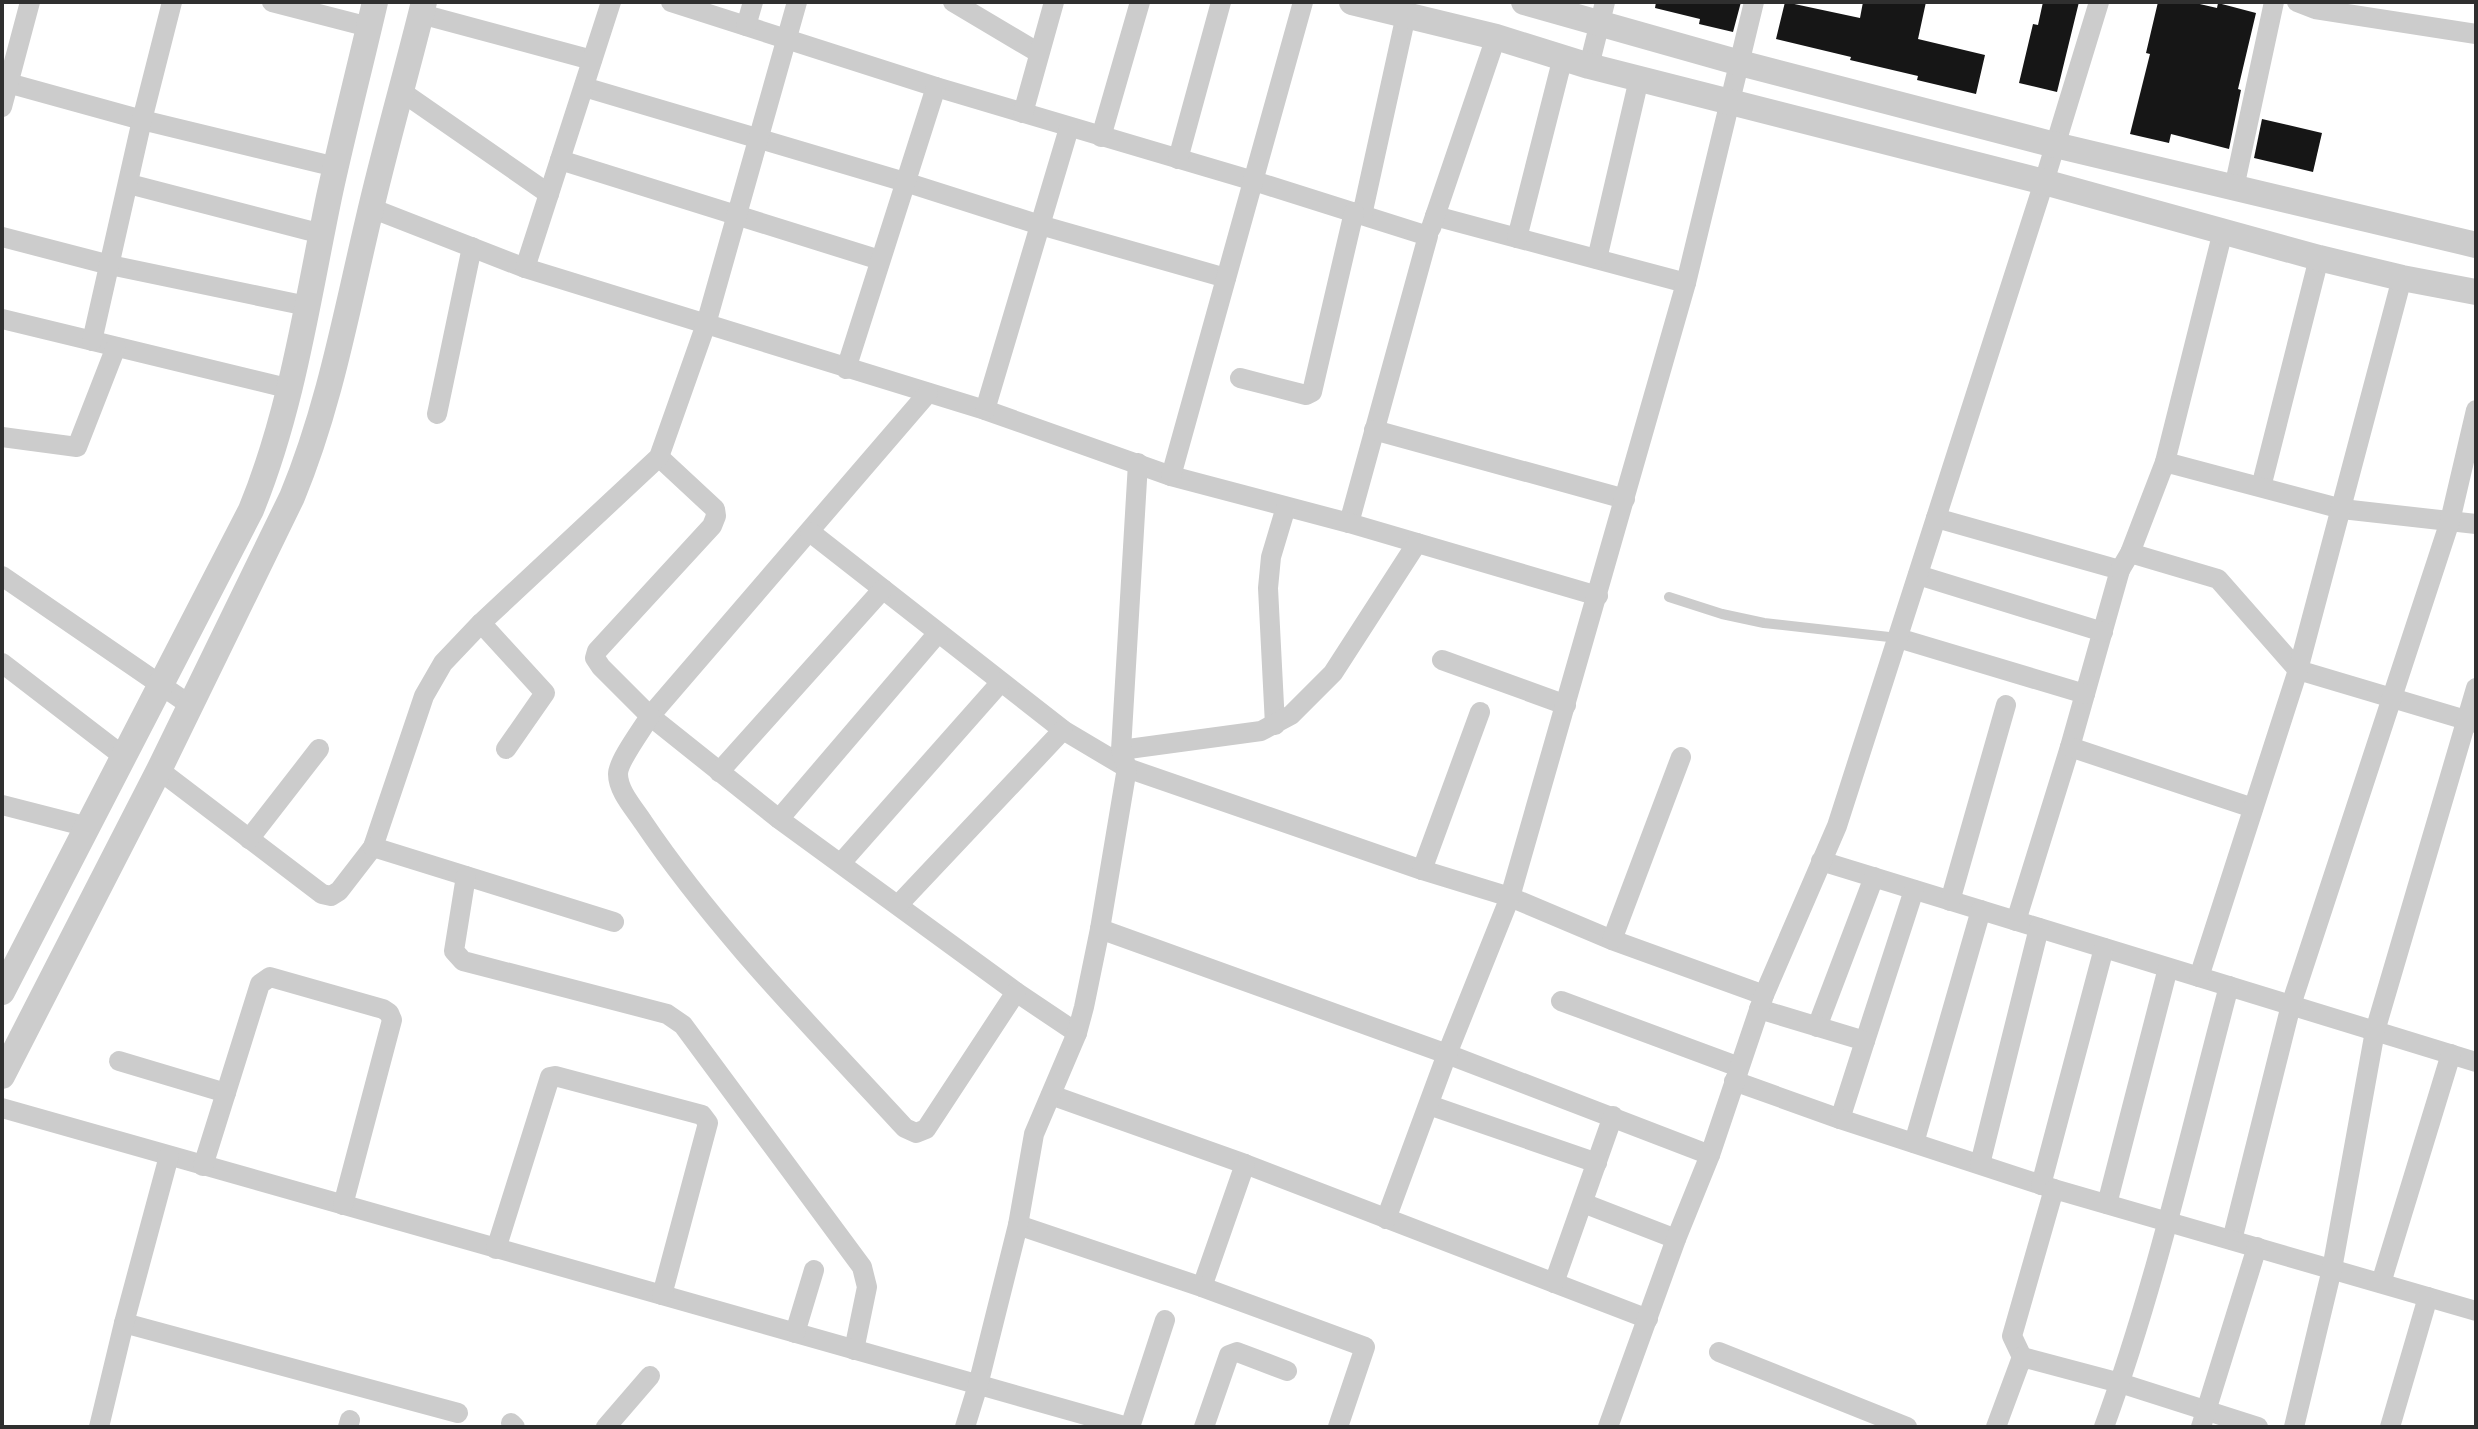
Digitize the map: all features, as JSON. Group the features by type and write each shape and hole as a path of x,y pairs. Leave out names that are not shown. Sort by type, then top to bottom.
{"street":[{"path":"2,107 30,2"},
{"path":"92,341 172,2"},
{"path":"2,992 11,958 88,827 251,510 268,470 291,389 336,167 372,15 272,2"},
{"path":"525,268 611,2"},
{"path":"671,2 936,87 1428,236"},
{"path":"746,26 753,2"},
{"path":"159,770 322,894 331,896 339,891 373,847 424,696 443,663 481,623 659,457 706,324 797,2"},
{"path":"953,2 1039,53"},
{"path":"1023,113 1054,2"},
{"path":"1101,137 1140,2"},
{"path":"1178,159 1221,2"},
{"path":"1171,476 1303,2"},
{"path":"1352,2 1496,37 1731,104 2044,182 2319,258 2476,292"},
{"path":"1524,2 1602,12 1740,63 2055,145 2476,245"},
{"path":"1386,1219 1510,897 1686,283 1754,2"},
{"path":"1608,1427 1710,1155 1762,1002 1837,826 2099,2"},
{"path":"2234,188 2274,2"},
{"path":"2297,2 2315,9 2378,10 2476,34"},
{"path":"2,1076 159,770 292,497 309,455 328,391 422,8 592,60"},
{"path":"1589,66 1602,12"},
{"path":"1240,378 1306,395 1312,392 1406,15"},
{"path":"1349,523 1428,236 1496,37"},
{"path":"1517,238 1563,57"},
{"path":"1597,259 1639,79"},
{"path":"8,83 142,120 336,167"},
{"path":"584,87 1226,278"},
{"path":"846,369 936,87"},
{"path":"402,92 549,194"},
{"path":"985,410 1069,128"},
{"path":"560,160 880,260"},
{"path":"129,184 322,234"},
{"path":"371,208 525,268 985,410 1171,476 1349,523 1598,596"},
{"path":"1435,216 1686,283"},
{"path":"2016,921 2125,561 2165,462 2223,231"},
{"path":"2,237 110,265 307,306"},
{"path":"437,414 472,247"},
{"path":"2261,487 2319,258"},
{"path":"2199,977 2298,670 2402,278"},
{"path":"2,319 291,389"},
{"path":"2,437 77,447 116,347"},
{"path":"928,393 650,716 618,770 619,785 676,872 767,978 905,1128 916,1133 926,1129 1016,992"},
{"path":"2232,1240 2291,1005 2450,521 2476,410"},
{"path":"1374,430 1625,499"},
{"path":"659,457 715,509 716,516 712,526 597,651 595,658 601,667 650,716 779,819 1077,1033"},
{"path":"2165,462 2342,509 2476,524"},
{"path":"965,1427 1018,1225 1034,1134 1077,1033 1100,929 1124,759 1138,463"},
{"path":"1275,725 1268,588 1271,557 1286,507"},
{"path":"1936,518 2218,579 2298,670 2472,721"},
{"path":"810,532 1063,730 1124,759 1422,870 1510,897 1817,1027 1865,1041"},
{"path":"1124,759 1261,731 1291,715 1333,673 1417,543"},
{"path":"1918,575 2103,632"},
{"path":"2,576 190,705"},
{"path":"719,772 883,589"},
{"path":"481,623 545,693 506,749"},
{"path":"779,819 938,633"},
{"path":"1898,638 2085,694"},
{"path":"1442,660 1566,705"},
{"path":"5,672 123,756"},
{"path":"841,863 1001,682"},
{"path":"2294,1427 2332,1269 2375,1031 2472,721 2476,688"},
{"path":"1950,901 2006,705"},
{"path":"1422,870 1480,712"},
{"path":"898,905 1063,730"},
{"path":"2070,747 2253,808"},
{"path":"249,839 319,749"},
{"path":"1612,940 1681,757"},
{"path":"7,803 88,827"},
{"path":"373,847 614,922"},
{"path":"1821,861 2476,1062"},
{"path":"466,876 454,951 463,961 667,1014 683,1025 862,1267 867,1287 854,1350"},
{"path":"1817,1027 1874,877"},
{"path":"1840,1119 1914,890"},
{"path":"1914,1143 1981,910"},
{"path":"1980,1164 2039,928"},
{"path":"1100,929 1447,1054 1710,1155"},
{"path":"1996,1427 2022,1357 2012,1336 2104,948"},
{"path":"2107,1204 2168,968"},
{"path":"203,1166 260,984 270,977 383,1009 392,1020 343,1205"},
{"path":"2104,1427 2120,1383 2167,1221 2229,986"},
{"path":"1561,1001 1840,1119 2048,1187 2476,1311"},
{"path":"2381,1283 2451,1054"},
{"path":"119,1061 226,1093"},
{"path":"496,1249 550,1077 702,1115 708,1123 662,1295"},
{"path":"1051,1095 1245,1164 1648,1319"},
{"path":"1429,1105 1597,1163"},
{"path":"2,1108 1129,1427 1165,1320"},
{"path":"1554,1283 1613,1116"},
{"path":"99,1427 169,1156"},
{"path":"1202,1287 1245,1164"},
{"path":"1583,1203 1676,1239"},
{"path":"1018,1225 1202,1287 1365,1347 1338,1427"},
{"path":"2203,1420 2257,1247"},
{"path":"795,1333 814,1270"},
{"path":"2390,1427 2428,1297"},
{"path":"124,1323 458,1413"},
{"path":"1204,1427 1229,1355 1237,1352 1287,1371"},
{"path":"1719,1352 1907,1427"},
{"path":"2022,1357 2120,1383 2203,1420 2258,1427"},
{"path":"606,1427 650,1376"}],"lane":[{"path":"1669,597 1722,614 1764,623 1898,638"}],"building":[{"path":"1656,2 1741,2 1733,32 1699,24 1700,19 1655,8"},
{"path":"1785,2 1860,18 1863,2 1926,2 1918,39 1985,55 1976,94 1917,80 1918,76 1850,60 1851,57 1776,39"},
{"path":"2043,2 2079,2 2057,92 2019,83 2033,24 2038,25"},
{"path":"2158,2 2191,2 2217,8 2218,3 2256,13 2238,89 2241,90 2229,149 2171,134 2169,143 2130,134 2150,54 2146,53"},
{"path":"2262,119 2322,133 2313,172 2254,158"}]}
